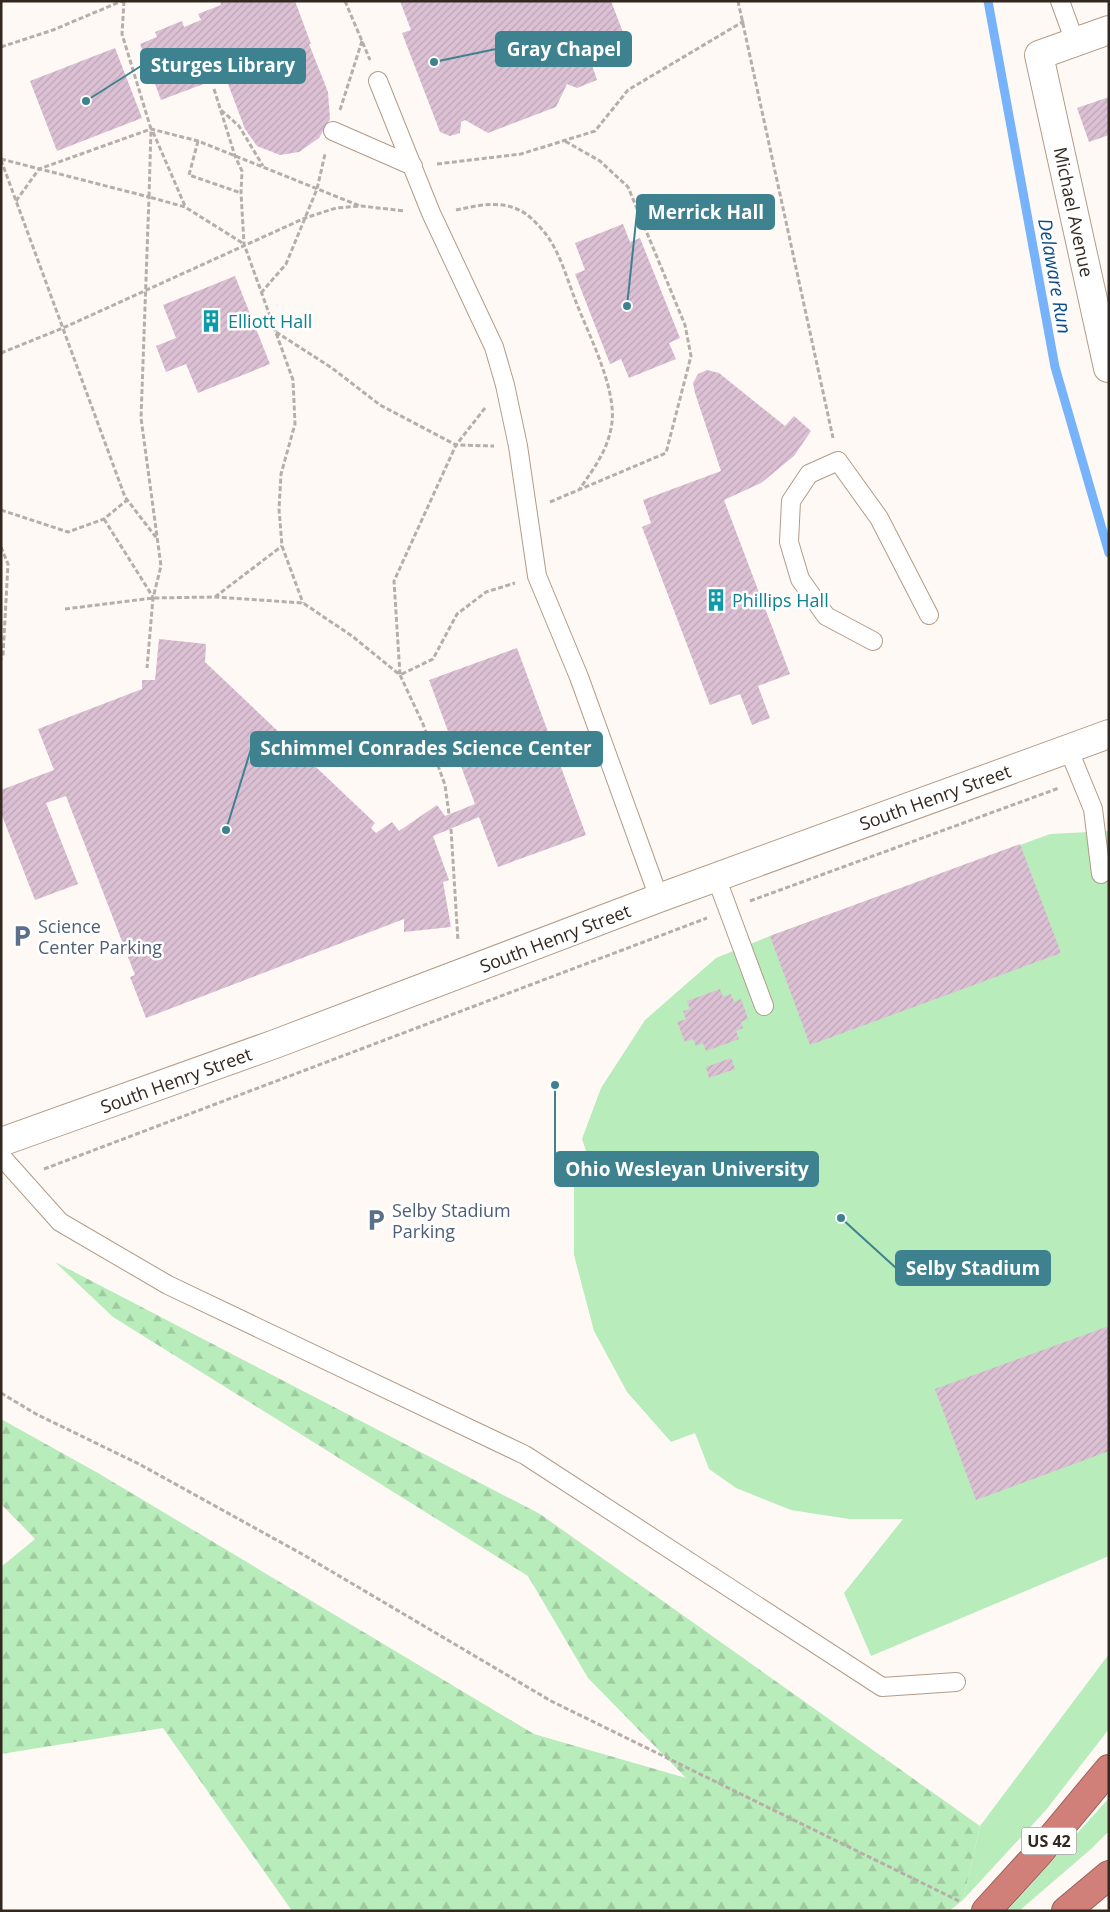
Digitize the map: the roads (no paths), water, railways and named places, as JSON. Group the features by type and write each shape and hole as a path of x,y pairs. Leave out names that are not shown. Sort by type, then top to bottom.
{"highway":[{"name":"US 42","path":"974,1906 1040,1853 1109,1769"},
{"path":"1066,1911 1109,1875"}],"street":[{"path":"1075,42 1109,30"},
{"name":"Michael Avenue","path":"1075,42 1039,55 1108,368"},
{"name":"South Henry Street","path":"1,1142 275,1044 659,898 1109,734"}],"lane":[{"path":"1060,1 1075,42"},
{"path":"378,81 431,213 494,347 505,384 518,446 537,576 579,677 659,898"},
{"path":"333,131 413,166"},
{"path":"873,641 826,616 800,579 789,542 791,501 809,474 838,461 878,518 929,615"},
{"path":"1068,748 1093,809 1101,874"},
{"path":"716,877 764,1006"},
{"path":"1,1156 60,1222 168,1285 525,1455 882,1686 956,1682"}],"waterway":[{"name":"Delaware Run","path":"988,1 1055,367 1109,553"}],"place":[{"name":"Gray Chapel","path":"434,62"},
{"name":"Sturges Library","path":"86,101"},
{"name":"Merrick Hall","path":"627,306"},
{"name":"Elliott Hall","path":"211,321"},
{"name":"Phillips Hall","path":"716,600"},
{"name":"Schimmel Conrades Science Center","path":"226,830"},
{"name":"Science Center Parking","path":"22,936"},
{"name":"Ohio Wesleyan University","path":"555,1085"},
{"name":"Selby Stadium","path":"841,1218"},
{"name":"Selby Stadium Parking","path":"376,1220"}]}
